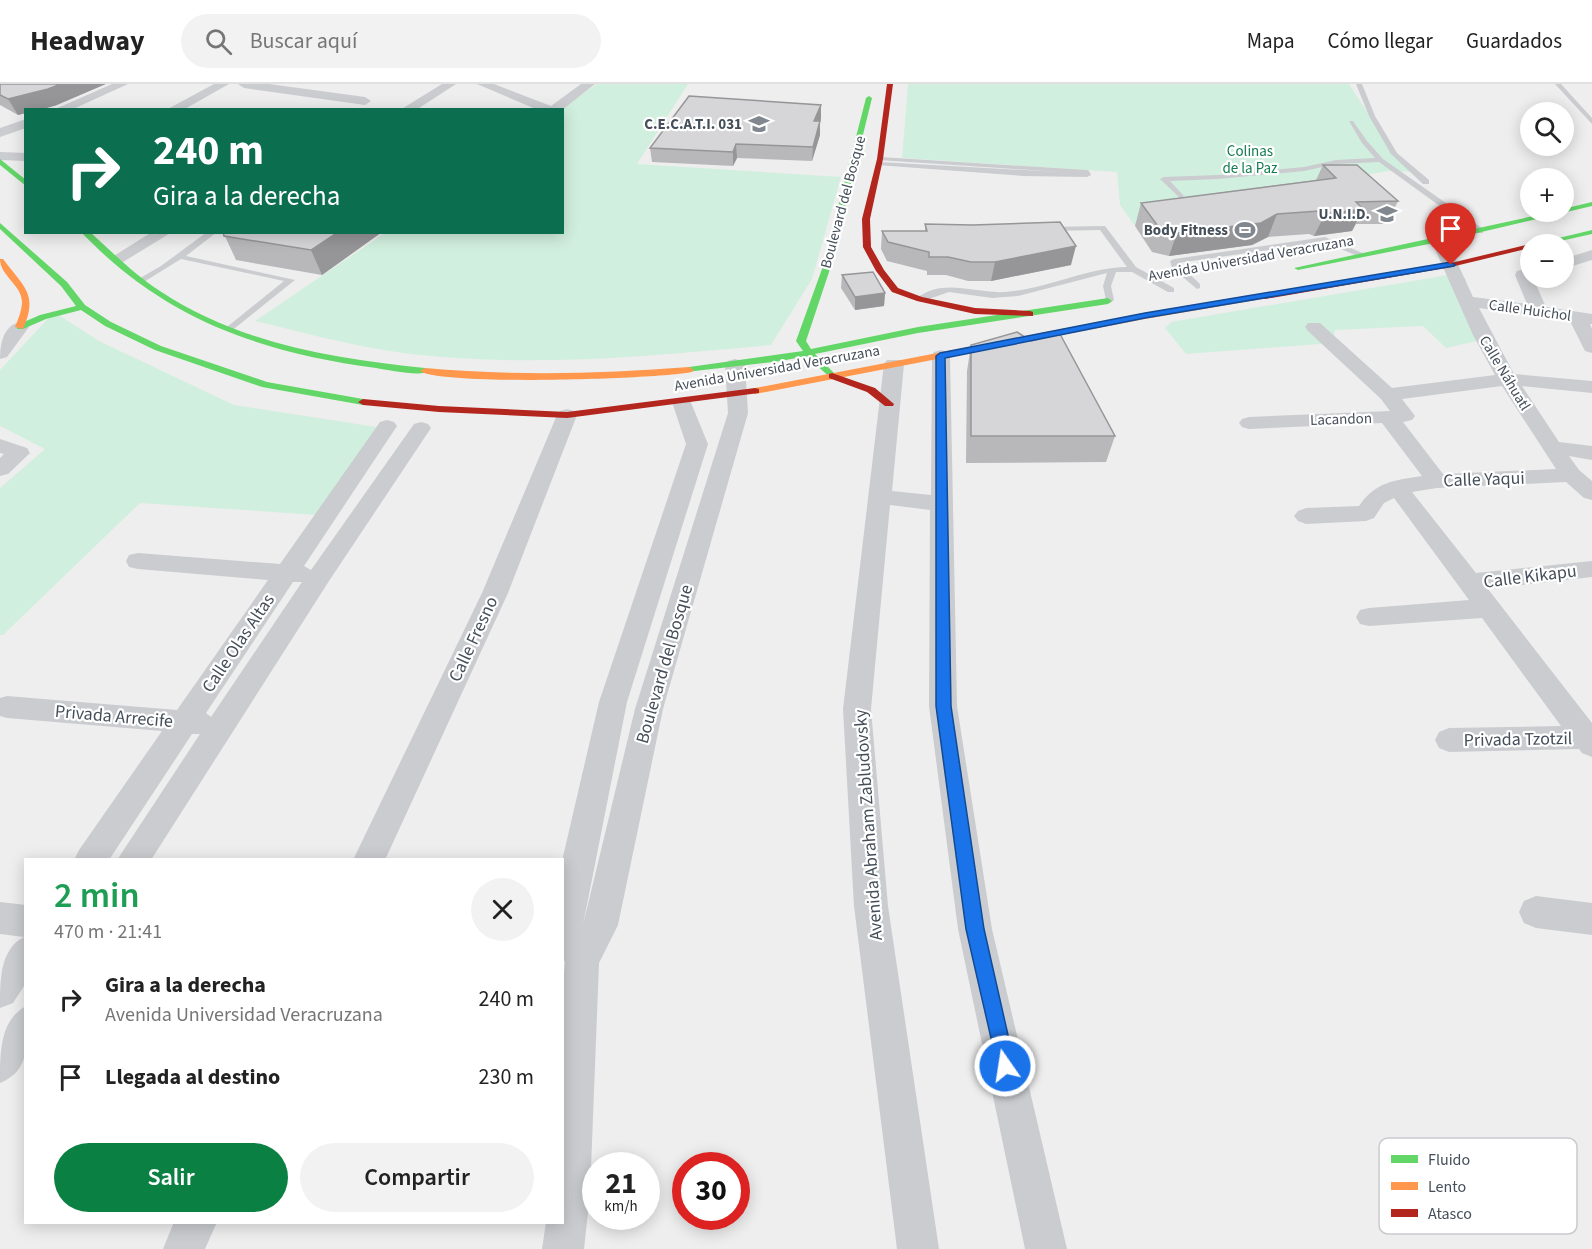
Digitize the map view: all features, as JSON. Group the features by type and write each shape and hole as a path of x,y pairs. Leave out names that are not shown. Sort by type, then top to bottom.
{"main road":[{"name":"Boulevard del Bosque","path":"808,352 801,341 826,269 864,124 872,84"},
{"name":"Boulevard del Bosque","path":"890,84 880,161 866,219 872,233 867,247 880,271 895,290 920,299 975,311 1030,314"},
{"path":"0,161 16,178"},
{"name":"Avenida Universidad Veracruzana","path":"1574,208 1592,204"},
{"name":"Avenida Universidad Veracruzana","path":"1288,270 1520,221"},
{"name":"Avenida Universidad Veracruzana","path":"1,230 64,284 82,307 108,324 158,348 227,373 265,385 342,400 439,409 567,415 738,394 1200,306 1451,265 1520,248"},
{"path":"1574,236 1592,232"},
{"name":"Avenida Universidad Veracruzana","path":"89,234 139,281 177,306 230,329 271,343 326,356 444,373 589,377 687,371 808,352 917,330 1115,299"},
{"path":"826,269 844,260"},
{"path":"0,261 23,291 27,302 20,327"},
{"path":"863,261 880,271"},
{"path":"1200,306 1199,301 1203,297 1246,285"},
{"name":"Avenida Universidad Veracruzana","path":"1151,293 1202,286"},
{"path":"20,327 43,317 82,307"},
{"path":"808,352 832,376 871,390 890,404"},
{"path":"227,373 244,387 271,400"},
{"path":"494,426 567,415"}],"street":[{"path":"90,84 105,91"},
{"path":"64,108 122,84"},
{"path":"163,108 223,84"},
{"path":"244,84 365,101"},
{"path":"412,108 450,84"},
{"path":"483,84 547,108"},
{"path":"555,108 589,84"},
{"path":"176,108 205,92"},
{"path":"0,117 21,125"},
{"path":"0,133 21,125"},
{"path":"0,156 24,157"},
{"path":"117,259 161,234"},
{"name":"Calle Náhuatl","path":"1439,240 1482,335 1507,379 1571,476 1592,493"},
{"path":"1574,261 1592,255"},
{"path":"1529,288 1539,312"},
{"name":"Calle Huichol","path":"1467,301 1584,318"},
{"path":"1584,318 1592,347"},
{"path":"0,353 20,327"},
{"path":"1314,327 1388,395 1507,379 1592,387"},
{"path":"940,356 944,706 975,929 1046,1249"},
{"name":"Avenida Abraham Zabludovsky","path":"894,364 857,709 871,906 918,1249"},
{"name":"Boulevard del Bosque","path":"572,960 601,925 649,709 738,413 735,365"},
{"name":"Lacandon","path":"1249,423 1405,416 1388,395"},
{"path":"682,402 697,444 729,444"},
{"name":"Calle Fresno","path":"370,858 495,593 567,415"},
{"path":"1388,417 1437,481"},
{"name":"Calle Olas Altas","path":"91,858 286,573 405,427 320,575 134,858"},
{"name":"Boulevard del Bosque","path":"563,1249 572,960 565,924 613,702 697,444"},
{"path":"0,445 18,453 0,469"},
{"path":"1552,447 1592,453"},
{"name":"Calle Yaqui","path":"1397,487 1437,481 1571,476"},
{"path":"1306,516 1366,513 1376,498 1397,487 1487,608 1590,740"},
{"path":"880,498 942,504"},
{"path":"138,561 320,575"},
{"name":"Calle Kikapu","path":"1468,583 1592,569"},
{"path":"1369,617 1487,608"},
{"name":"Privada Arrecife","path":"6,707 222,724"},
{"name":"Privada Tzotzil","path":"1449,740 1590,740"},
{"path":"1536,912 1592,919"},
{"path":"0,918 24,921"},
{"path":"0,990 24,956"},
{"path":"0,1064 24,1027"},
{"path":"184,1249 195,1224"}],"lane":[{"path":"1359,84 1372,116 1394,154 1485,230"},
{"path":"1558,84 1592,122"},
{"path":"1351,122 1364,142 1381,160 1485,230"},
{"path":"1180,196 1164,179 1218,177 1304,169 1336,162 1381,160"},
{"path":"880,161 1086,172 1087,175 1024,174 989,168"},
{"path":"1043,229 1102,228 1133,269 1172,290"},
{"path":"139,281 181,257 210,234"},
{"path":"1202,286 1174,266 1174,261 1325,239 1363,255"},
{"path":"181,257 291,280 230,329"},
{"path":"920,299 939,289 957,289 993,295 1026,292 1067,283 1094,272 1133,269"},
{"path":"1112,271 1107,286 1115,299"}],"green space":[{"path":"597,84 688,84 637,164 841,177 812,279 771,345 591,359 456,358 371,348 255,321 384,234 564,234 562,108"},
{"name":"Colinas de la Paz","path":"908,84 1349,84 1386,141 1414,172 1388,171 1304,186 1320,200 1135,226 1120,205 1117,172 902,158"},
{"path":"1448,275 1465,278 1486,339 1446,348 1423,326 1335,330 1333,343 1186,354 1165,328 1171,322"},
{"path":"54,312 99,341 234,405 383,428 317,515 140,503 3,635 0,635 0,488 45,449 0,426 0,370"}],"building":[{"path":"0,84 61,84 8,99 0,95"},
{"path":"689,96 821,105 814,121 820,121 813,147 736,144 733,152 650,148"},
{"path":"1323,165 1357,165 1398,201 1356,202 1363,209 1325,214 1319,211 1277,214 1261,223 1177,233 1160,229 1141,203 1336,178"},
{"path":"1060,222 1076,246 995,262 971,262 948,257 929,257 929,252 888,242 882,231 927,231 925,224"},
{"path":"224,234 335,234 311,250 224,236"},
{"path":"873,272 885,293 855,297 842,275"},
{"path":"1017,332 1031,341 1060,334 1115,436 971,436 971,345"}],"traffic: fast":[{"path":"832,376 808,352 801,341 826,269 869,98"},
{"path":"0,161 24,182"},
{"path":"1574,208 1592,204"},
{"path":"1298,268 1520,221"},
{"path":"0,225 64,284 82,307 108,324 158,348 265,385 363,402"},
{"path":"1574,236 1592,232"},
{"path":"87,234 155,292 194,315 225,328 258,340 326,357 425,371"},
{"path":"689,370 781,358 918,330 1108,301"},
{"path":"20,327 43,317 82,307"}],"traffic: slow":[{"path":"0,261 23,291 27,302 20,327"},
{"path":"755,391 1145,316 1265,296"},
{"path":"425,371 491,376 557,377 689,370"}],"traffic: jam":[{"path":"890,84 880,159 866,219 867,247 880,271 895,290 920,299 975,311 1030,314"},
{"path":"1265,296 1451,265 1520,248"},
{"path":"832,376 871,390 889,404"},
{"path":"363,402 439,409 567,415 755,391"}],"place":[{"name":"C.E.C.A.T.I. 031","path":"759,124"},
{"name":"U.N.I.D.","path":"1387,214"},
{"name":"Body Fitness","path":"1245,230"}],"route":[{"path":"1005,1066 975,929 944,706 940,356 1145,316 1451,265"}]}
